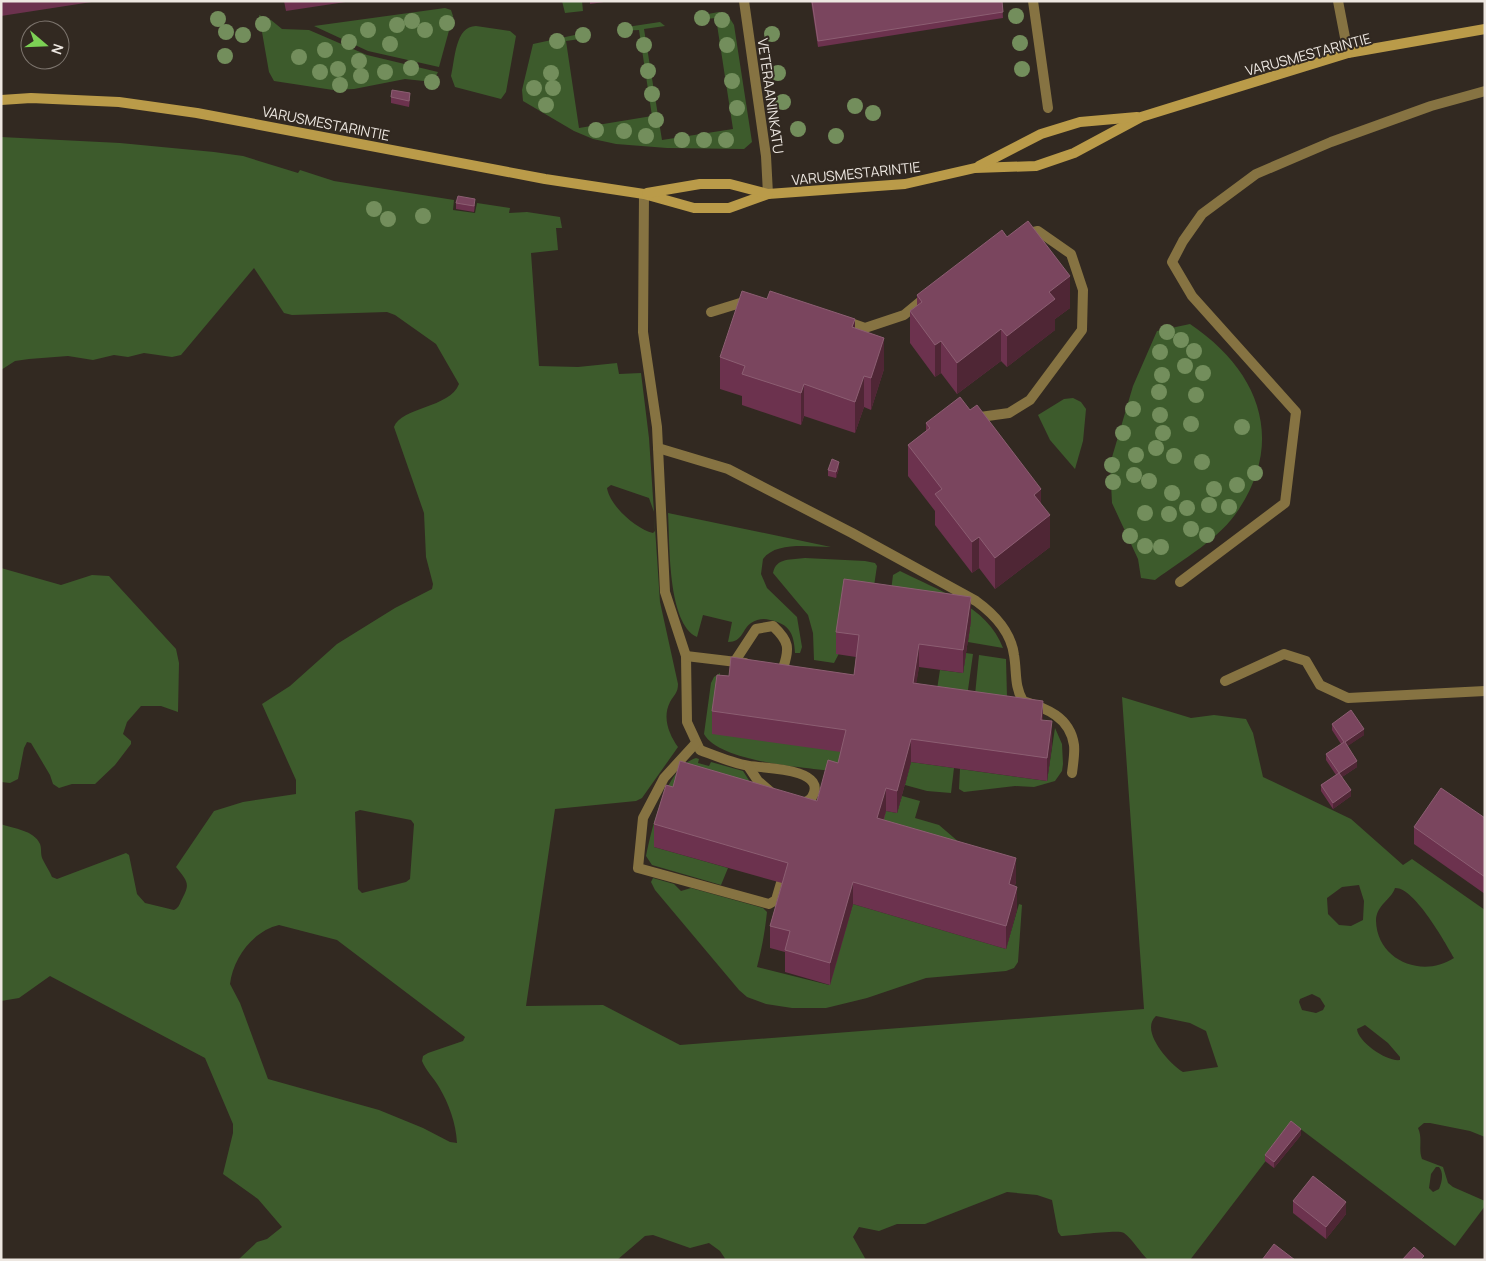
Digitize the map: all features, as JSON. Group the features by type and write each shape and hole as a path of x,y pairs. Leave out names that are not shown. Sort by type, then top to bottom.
{"street":[{"name":"VETERAANINKATU","path":"744,1 766,156 768,194"},
{"path":"1033,1 1048,108"},
{"path":"1338,1 1348,54"},
{"name":"VARUSMESTARINTIE","path":"1,100 31,98 119,102 197,113 545,180 644,194 694,208 729,208 768,194 905,184 975,168 1040,164 1074,153 1141,117 1348,54 1485,29"},
{"path":"1180,582 1285,502 1296,412 1192,296 1172,262 1183,241 1202,214 1256,174 1332,142 1394,119 1431,106 1485,91"},
{"name":"VARUSMESTARINTIE","path":"975,168 1041,134 1080,122 1141,117"},
{"name":"VARUSMESTARINTIE","path":"644,194 700,184 730,184 768,194"},
{"path":"644,194 643,332 658,448 665,592 686,656 687,722 700,750 748,766 797,772 808,777 814,786 812,797 802,804 785,800 764,788 748,766"},
{"path":"961,418 976,419 1009,413 1030,400 1082,330 1083,290 1071,254 1038,231 1014,236"},
{"path":"827,315 865,328 904,315 932,292"},
{"path":"711,312 755,298 765,300"},
{"path":"658,448 728,470 852,533 976,602 992,614 1010,641 1014,654 1016,689 1023,701 1044,708 1063,719 1074,744 1072,773"},
{"path":"735,661 756,629 773,626 785,637 788,654 782,668"},
{"path":"1225,681 1284,654 1306,661 1320,685 1348,698 1485,691"},
{"path":"686,656 757,664"},
{"path":"696,743 664,778 643,818 638,868 770,904 776,900 781,883"}],"green space":[{"path":"562,1 582,1 583,11 565,13"},
{"path":"445,8 451,10 453,16 439,67 368,51 314,26"},
{"path":"719,12 729,17 734,25 752,142 744,149 667,148 616,144 593,139 574,131 523,101 522,90 533,44 584,33 587,38 566,41 579,128 652,116 639,30 617,31 620,28 660,22 665,26 644,29 662,140 733,129 716,18 696,20 702,15"},
{"path":"259,15 271,20 282,29 309,30 367,55 438,72 433,82 405,79 354,89 333,90 274,81 269,72"},
{"path":"476,26 510,31 516,36 506,92 501,99 455,87 451,76 460,38 469,27"},
{"path":"1,137 120,143 243,156 298,173 300,170 334,181 454,200 453,210 475,213 477,203 510,208 509,213 527,212 560,217 562,228 556,228 558,250 531,253 539,366 578,367 617,363 619,374 641,373 649,438 654,512 649,498 611,485 607,488 613,502 625,516 639,527 653,533 655,531 654,515 660,602 678,684 677,692 668,708 667,720 669,731 678,747 642,798 636,801 555,809 526,1006 603,1005 680,1045 1144,1009 1122,697 1191,718 1214,715 1246,719 1253,733 1263,777 1351,819 1403,865 1412,859 1485,910 1485,1137 1470,1131 1430,1123 1424,1123 1418,1128 1422,1159 1443,1167 1448,1183 1485,1201 1485,1206 1455,1246 1294,1124 1190,1260 1148,1260 1124,1233 1120,1232 1061,1236 1058,1232 1052,1200 1037,1195 1007,1192 925,1224 897,1224 879,1231 859,1227 853,1237 866,1260 726,1260 720,1251 709,1243 690,1248 653,1235 645,1236 617,1260 238,1260 257,1242 267,1239 282,1227 258,1199 223,1174 233,1133 233,1124 205,1058 50,976 19,998 1,1001 1,824 28,833 37,839 41,846 43,860 52,877 57,879 126,853 129,855 137,894 145,903 174,910 179,906 187,887 186,880 176,867 214,811 243,802 296,794 296,780 262,704 290,686 337,644 395,608 432,589 433,584 426,557 424,513 394,427 398,420 406,415 446,398 454,392 459,384 436,344 395,315 387,312 292,315 284,313 254,268 181,355 172,357 144,353 128,357 114,355 93,360 68,356 29,359 15,361 1,370","holes":["360,810 411,820 414,824 410,879 406,882 362,893 358,889 355,812","1359,885 1364,901 1363,920 1351,926 1339,925 1328,914 1327,898 1342,887","1395,888 1403,890 1420,905 1454,958 1442,964 1428,967 1403,962 1384,946 1378,935 1376,921 1381,907","279,925 337,940 465,1037 463,1041 428,1053 423,1056 422,1061 449,1107 454,1121 457,1143 450,1142 423,1128 379,1110 268,1079 240,1003 230,984 240,955 253,939","1312,994 1320,998 1325,1006 1323,1010 1316,1013 1302,1010 1299,1002 1300,999","1156,1016 1190,1023 1206,1031 1218,1067 1183,1072 1164,1055 1151,1030 1152,1022","1365,1025 1388,1043 1400,1057 1400,1060 1388,1058 1374,1050 1362,1040 1357,1029","1436,1167 1439,1167 1442,1175 1441,1183 1439,1189 1433,1192 1429,1188 1431,1174"]},
{"path":"1190,324 1213,342 1233,362 1247,383 1257,406 1262,431 1261,456 1253,482 1239,509 1222,530 1155,580 1141,578 1138,559 1112,503 1110,464 1133,386 1157,331"},
{"path":"1073,398 1081,402 1086,409 1083,441 1075,469 1050,440 1038,415 1064,399"},
{"path":"668,513 831,547 785,547 769,553 763,559 761,574 767,588 797,617 802,647 800,653 795,653 790,631 782,624 768,619 751,623 737,640 728,642 732,622 703,615 697,637 687,629 675,600 670,562"},
{"path":"805,558 865,561 875,563 877,566 874,586 834,663 814,660 813,633 808,615 773,573 777,564 785,560"},
{"path":"1,568 61,585 92,575 109,576 176,649 179,663 178,712 161,706 141,706 127,722 123,734 131,741 131,744 115,765 95,784 72,784 59,788 53,784 50,775 31,743 27,742 18,779 10,783 1,782"},
{"path":"900,571 945,593 974,610 996,633 1003,648 968,642 971,620 890,599 893,575"},
{"path":"966,653 973,654 967,697 936,696 940,670 963,673"},
{"path":"979,655 1006,659 1007,697 975,695"},
{"path":"720,673 720,677 846,753 842,772 789,766 747,758 728,752 713,744 704,734 711,683 714,677"},
{"path":"1055,728 1062,744 1063,764 1062,771 1055,781 1034,787 1015,786 964,792 959,789 960,769 1047,781"},
{"path":"696,758 699,759 698,763 709,766 711,762 743,771 752,785 654,847 728,868 721,885 652,865 646,856 656,815 668,786 685,764"},
{"path":"911,762 954,768 951,793 927,791 905,785"},
{"path":"902,796 920,801 915,818 939,825 960,843 877,841 886,811 897,813"},
{"path":"653,878 674,884 681,891 691,888 763,908 767,912 757,967 829,985 853,904 1006,949 1019,904 1022,905 1018,962 1014,968 1006,971 926,978 867,998 826,1008 792,1008 766,1004 747,997 739,990 655,890 651,882"}],"building":[{"path":"812,1 1002,1 1003,12 818,41"},
{"path":"392,90 410,93 409,101 391,97"},
{"path":"458,196 475,199 474,206 456,203"},
{"path":"1028,221 1070,276 1049,292 1055,299 1007,336 1001,329 957,363 941,341 935,345 910,311 922,302 917,295 1002,230 1007,237"},
{"path":"742,291 767,299 770,291 855,319 852,327 884,338 871,378 864,376 855,402 804,384 801,393 742,374 745,366 720,357"},
{"path":"960,397 970,410 977,405 1041,489 1034,495 1050,515 995,558 979,537 972,542 935,494 942,489 908,445 930,428 926,423"},
{"path":"832,459 839,462 836,472 828,470"},
{"path":"844,579 971,597 963,650 919,644 913,683 1043,701 1041,720 1052,721 1047,758 911,739 897,791 886,788 877,818 1016,858 1009,884 1017,887 1006,926 853,882 830,963 785,950 790,931 770,926 788,863 654,824 666,785 673,787 680,761 817,801 828,760 838,763 846,730 712,711 717,675 729,676 731,657 854,675 859,635 836,632"},
{"path":"1351,710 1364,729 1345,742 1357,761 1339,773 1326,754 1344,742 1332,724"},
{"path":"1339,773 1351,790 1333,803 1321,785"},
{"path":"1441,788 1485,818 1485,877 1414,827"},
{"path":"1291,1121 1301,1129 1274,1162 1265,1155"},
{"path":"1313,1176 1346,1202 1326,1227 1293,1201"},
{"path":"1274,1244 1295,1260 1262,1260"},
{"path":"1414,1247 1424,1256 1420,1260 1402,1260"}]}
